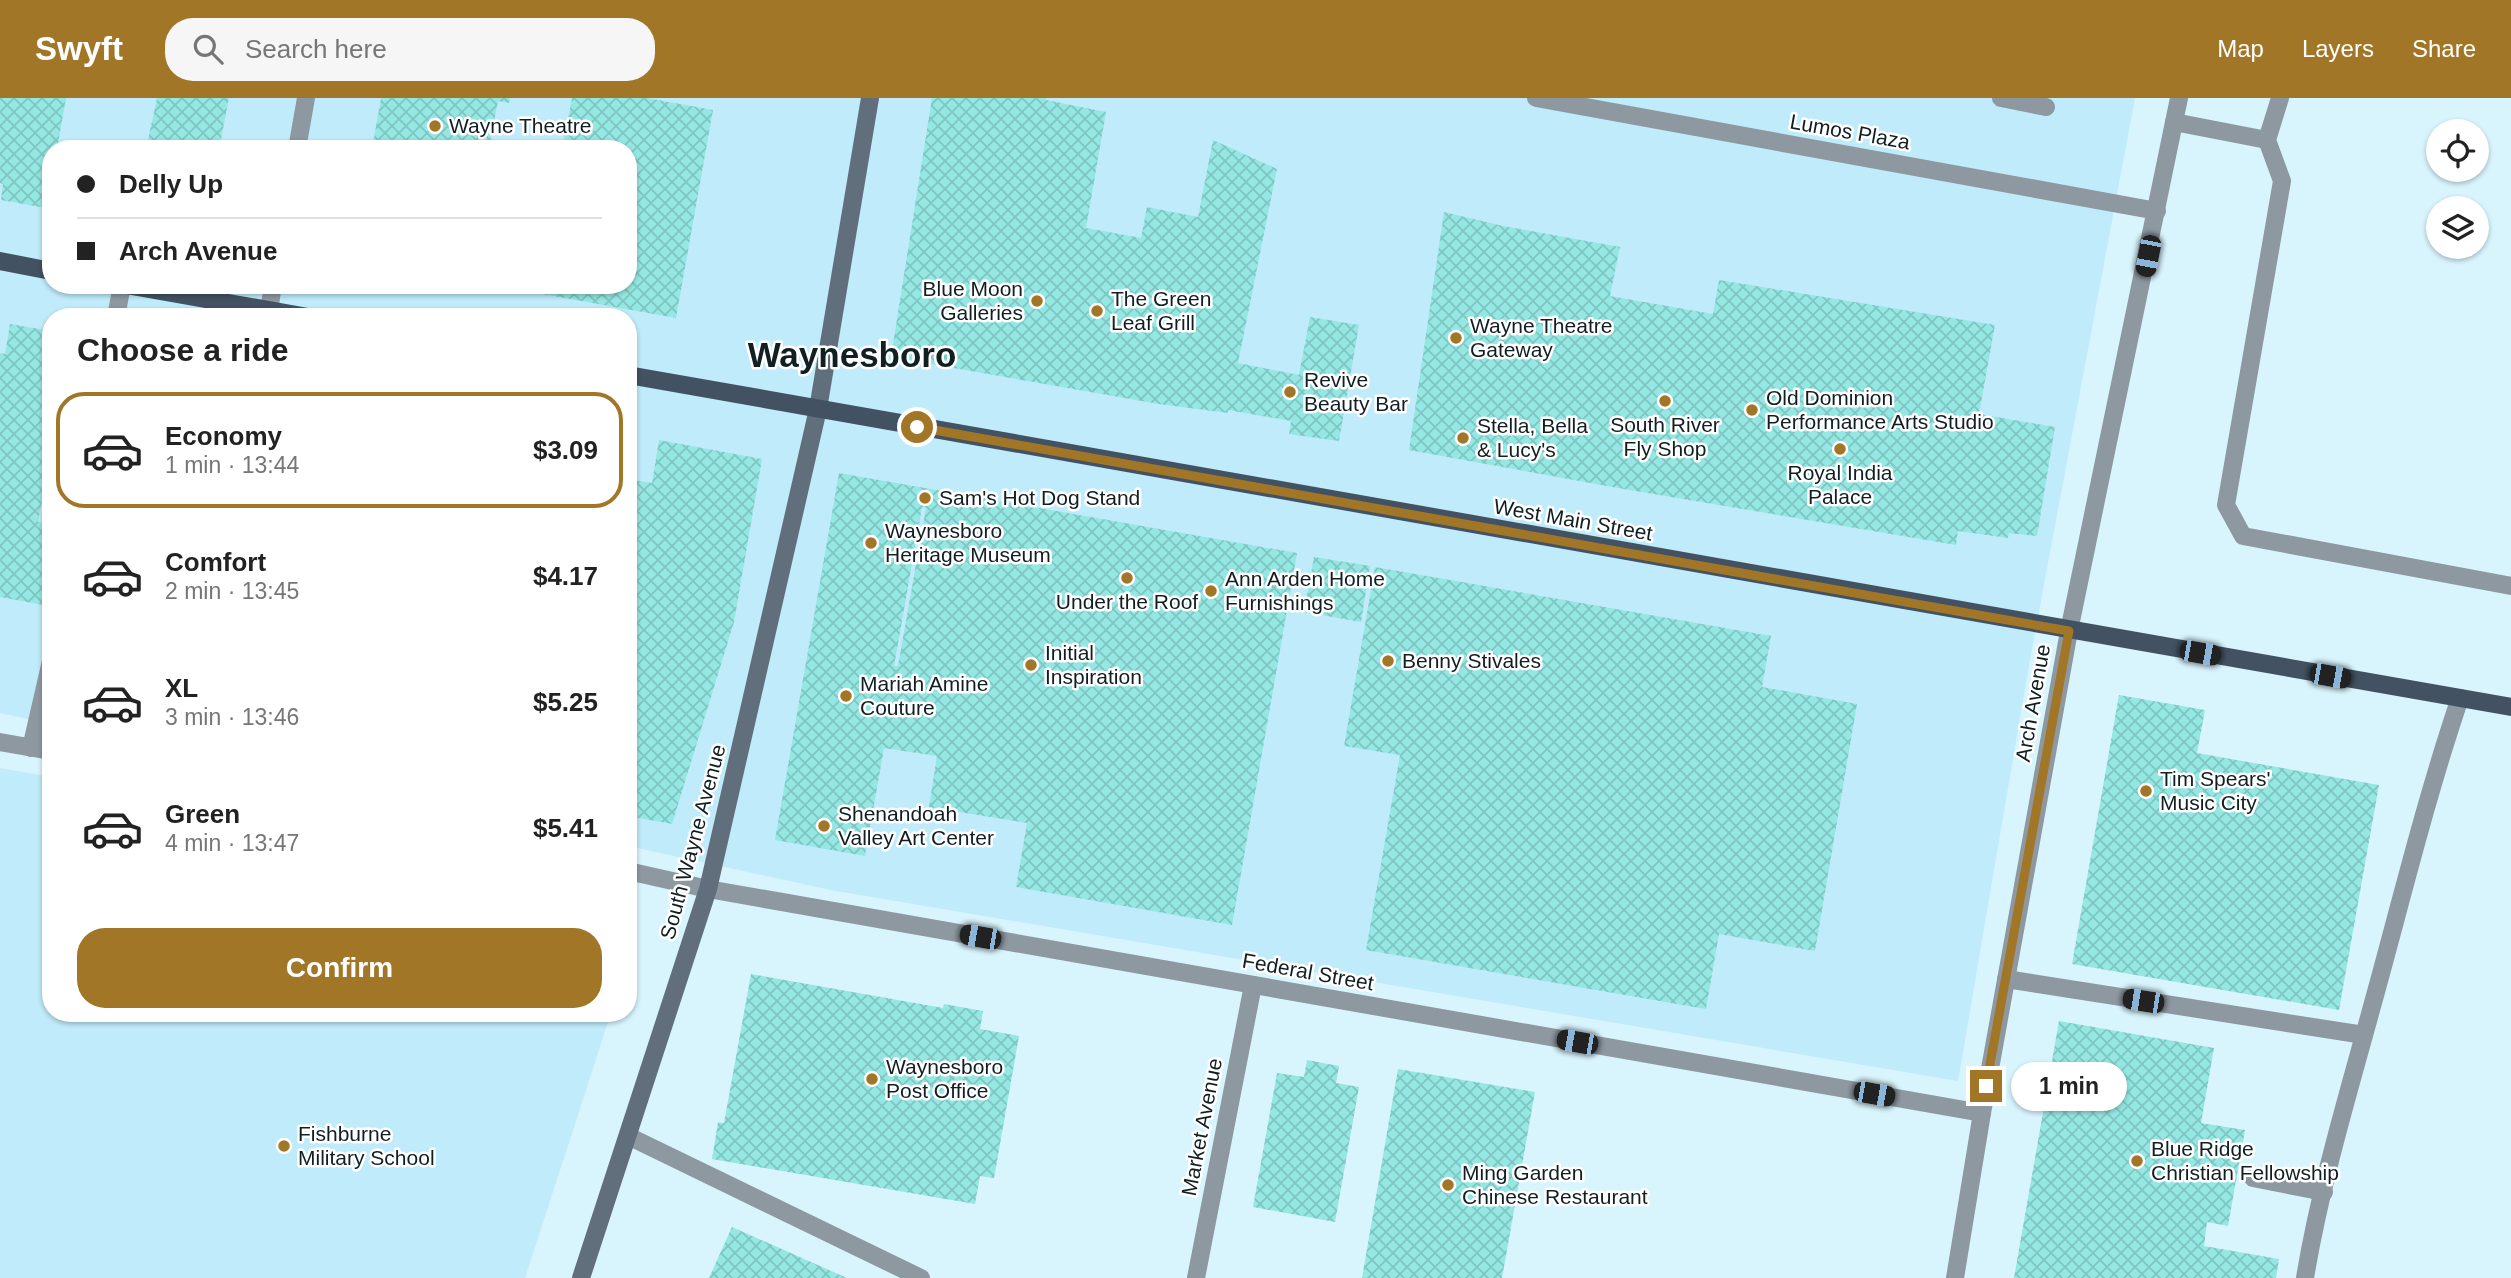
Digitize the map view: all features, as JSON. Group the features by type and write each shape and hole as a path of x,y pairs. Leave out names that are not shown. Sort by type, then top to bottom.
{"main road":[{"name":"South Wayne Avenue","path":"582,1278 708,889 818,409 870,98"},
{"path":"0,261 42,269"},
{"path":"170,294 242,308"},
{"name":"West Main Street","path":"637,377 2511,707"}],"street":[{"path":"299,140 306,98"},
{"name":"Lumos Plaza","path":"1536,98 2157,211"},
{"path":"2001,98 2046,107"},
{"name":"Arch Avenue","path":"1955,1278 1982,1112 2069,631 2179,98"},
{"path":"2280,98 2267,140 2282,181 2225,505 2243,536 2511,586"},
{"path":"2174,122 2267,140"},
{"path":"2305,1278 2346,1097 2432,781 2460,698"},
{"path":"31,748 42,700"},
{"path":"0,742 42,750"},
{"name":"Federal Street","path":"637,873 708,889 1982,1112"},
{"path":"2006,979 2364,1035"},
{"name":"Market Avenue","path":"1196,1278 1252,985"},
{"path":"628,1136 921,1278"},
{"path":"2253,1178 2323,1192"}],"shaded area":[{"path":"0,98 2135,98 2030,659 1958,1081 831,890 637,848 637,308 42,308 42,722 0,713"},
{"name":"Fishburne Military School","path":"0,768 42,775 42,1022 608,1022 525,1278 0,1278"}],"building":[{"path":"0,98 66,98 59,140 42,140 42,207 1,200 3,184 0,183"},
{"path":"157,98 229,98 221,140 148,140"},
{"name":"Wayne Theatre","path":"381,98 510,98 509,103 498,101 491,140 374,140"},
{"path":"572,98 647,98 713,110 676,318 637,311 637,308 620,308 543,294 637,294 637,140 564,140"},
{"path":"932,98 1046,98 1106,112 1086,228 1141,238 1147,207 1198,217 1213,140 1277,169 1238,363 1299,375 1310,317 1359,325 1339,441 1289,434 1291,421 1228,410 1228,413 1159,404 891,357"},
{"path":"1444,212 1503,226 1620,247 1610,296 1713,314 1719,280 1995,325 1979,414 2055,427 2037,536 2009,533 2008,538 1958,531 1956,545 1409,450"},
{"path":"10,324 42,329 42,500 38,522 42,523 42,605 0,597 0,353 5,354"},
{"path":"659,440 762,459 734,622 672,824 637,818 637,480 652,483"},
{"path":"839,473 1297,553 1232,925 1016,887 1027,823 929,807 937,756 884,748 865,856 775,840","holes":["922,507 926,508 898,666 894,666"]},
{"path":"1314,557 1370,566 1361,622 1304,612"},
{"path":"1375,567 1771,636 1762,687 1857,704 1815,951 1719,934 1706,1009 1366,950 1400,755 1344,746"},
{"path":"2119,695 2205,710 2197,753 2379,785 2339,1010 2072,964"},
{"name":"Waynesboro Post Office","path":"751,974 943,1008 944,1004 983,1011 980,1029 1019,1036 994,1178 980,1176 975,1204 712,1159 718,1122 724,1123"},
{"path":"2059,1021 2214,1048 2201,1123 2245,1130 2228,1226 2207,1222 2204,1246 2279,1259 2276,1278 2014,1278"},
{"path":"1307,1060 1339,1066 1336,1083 1359,1087 1335,1222 1253,1207 1277,1073 1304,1077"},
{"name":"Ming Garden Chinese Restaurant","path":"1398,1069 1535,1092 1502,1278 1362,1278"},
{"path":"732,1227 847,1278 709,1278"}],"place":[{"name":"Wayne Theatre","path":"435,126"},
{"name":"Blue Moon Galleries","path":"1037,301"},
{"name":"The Green Leaf Grill","path":"1097,311"},
{"name":"Wayne Theatre Gateway","path":"1456,338"},
{"name":"Revive Beauty Bar","path":"1290,392"},
{"name":"South River Fly Shop","path":"1665,401"},
{"name":"Old Dominion Performance Arts Studio","path":"1752,410"},
{"name":"Stella, Bella & Lucy's","path":"1463,438"},
{"name":"Royal India Palace","path":"1840,449"},
{"name":"Sam's Hot Dog Stand","path":"925,498"},
{"name":"Waynesboro Heritage Museum","path":"871,543"},
{"name":"Under the Roof","path":"1127,578"},
{"name":"Ann Arden Home Furnishings","path":"1211,591"},
{"name":"Benny Stivales","path":"1388,661"},
{"name":"Initial Inspiration","path":"1031,665"},
{"name":"Mariah Amine Couture","path":"846,696"},
{"name":"Tim Spears' Music City","path":"2146,791"},
{"name":"Shenandoah Valley Art Center","path":"824,826"},
{"name":"Waynesboro Post Office","path":"872,1079"},
{"name":"Fishburne Military School","path":"284,1146"},
{"name":"Blue Ridge Christian Fellowship","path":"2137,1161"},
{"name":"Ming Garden Chinese Restaurant","path":"1448,1185"}],"district":[{"name":"Waynesboro","path":"852,355"}],"route":[{"path":"917,427 2069,631 1986,1086"}]}
